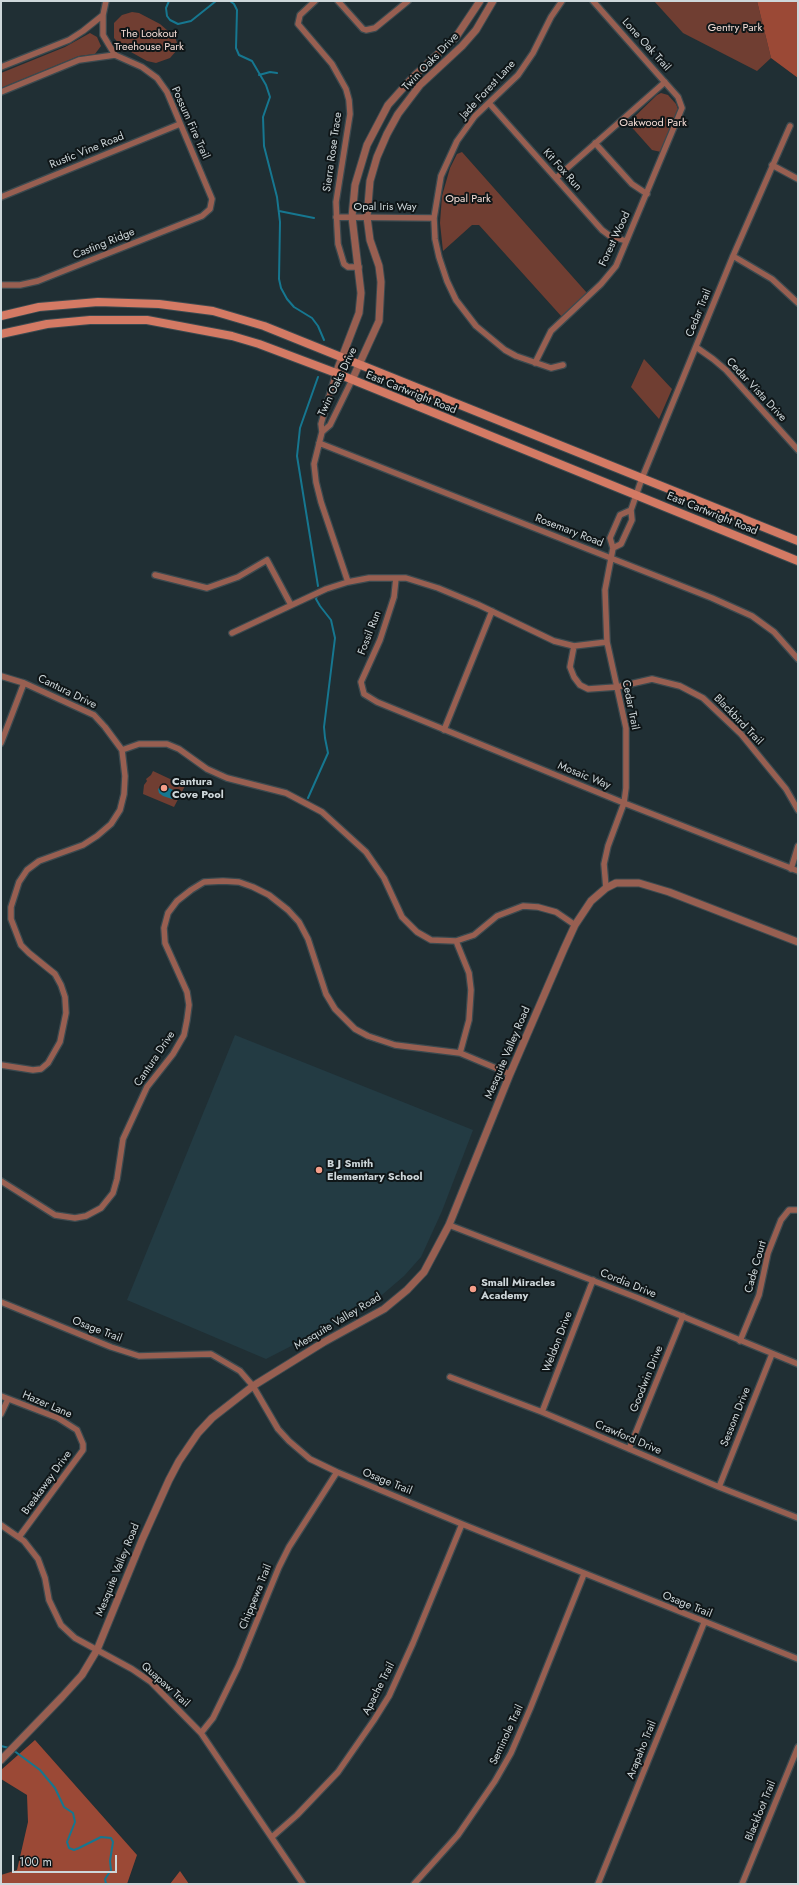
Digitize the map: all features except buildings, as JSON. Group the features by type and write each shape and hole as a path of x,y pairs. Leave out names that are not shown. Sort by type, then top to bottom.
{"main road":[{"name":"East Cartwright Road","path":"1,316 39,307 98,302 159,304 213,311 264,326 798,541"},
{"name":"East Cartwright Road","path":"1,334 62,323 90,320 147,320 232,336 259,344 352,380 798,561"}],"street":[{"path":"1,92 79,60 115,55 103,35 103,15 106,1"},
{"name":"Sierra Rose Trace","path":"315,1 300,15 298,24 332,64 346,89 349,100 350,114 336,202 336,217 338,244 344,264 348,267 359,267"},
{"path":"338,1 363,29 369,30 375,28 407,1"},
{"name":"Twin Oaks Drive","path":"348,582 316,482 314,464 322,432 321,424 336,374 359,313 361,293 352,217 355,185 367,145 388,105 413,77 456,37 480,1"},
{"name":"Twin Oaks Drive","path":"322,432 330,425 360,365 379,320 381,282 370,240 367,217 370,181 377,157 394,121 420,85 462,46 476,30 493,1"},
{"name":"Jade Forest Lane","path":"562,1 551,17 526,64 518,75 466,128 449,156 442,176 434,218 438,257 447,282 463,310 476,326 505,350 551,368 563,365"},
{"name":"Lone Oak Trail","path":"593,1 678,97 682,104"},
{"path":"1,67 70,40 83,32 103,15"},
{"name":"Possum Fire Trail","path":"115,55 142,67 157,78 167,92 212,199 210,209"},
{"path":"556,178 665,82"},
{"name":"Kit Fox Run","path":"489,103 602,230 610,236 626,241"},
{"name":"Forest Wood","path":"535,363 551,331 608,276 616,266 682,111 682,104"},
{"name":"Rustic Vine Road","path":"1,197 180,124"},
{"name":"Cedar Trail","path":"613,548 621,544 632,520 631,510 642,478 733,256 790,126"},
{"path":"596,143 632,184 646,194"},
{"path":"772,165 798,178"},
{"name":"Casting Ridge","path":"1,285 20,285 38,281 202,216 210,209"},
{"name":"Opal Iris Way","path":"336,217 434,218"},
{"path":"733,256 772,280 798,304"},
{"name":"Cedar Vista Drive","path":"696,347 723,367 798,450"},
{"name":"Rosemary Road","path":"319,443 712,598 752,616 774,632 798,659"},
{"name":"Cedar Trail","path":"606,888 604,864 608,846 624,803 626,788 626,728 607,642 605,590 613,548 610,538 620,515 631,510"},
{"path":"156,575 207,588 238,577 267,560 292,605"},
{"path":"232,633 326,589 348,582 369,578 406,578 438,588 492,611 554,642 574,646 607,642"},
{"name":"Fossil Run","path":"364,694 361,682 380,640 394,597 396,578"},
{"path":"444,730 492,611"},
{"name":"Blackbird Trail","path":"574,646 570,667 580,686 588,689 617,687 652,679 680,686 703,698 741,734 786,789 798,810"},
{"name":"Cantura Drive","path":"1,676 24,683 94,715 122,750 125,776 124,794 120,810 111,824 83,845 39,861 27,870 19,882 11,907 11,919 21,945 29,954 54,974 58,980 65,997 66,1013 60,1042 48,1063 41,1069 33,1070 1,1065"},
{"path":"1,743 24,683"},
{"name":"Mosaic Way","path":"364,694 377,702 444,730 624,803 798,871"},
{"path":"122,750 139,744 167,744 179,749 207,769 227,778 286,793 322,812 366,852 384,878 402,917 417,932 431,940 456,941 474,935 497,916 523,906 538,907 556,912 575,925"},
{"path":"792,869 798,846"},
{"name":"Cantura Drive","path":"1,1181 55,1216 74,1218 86,1216 101,1208 113,1193 117,1179 123,1139 147,1087 173,1054 184,1035 187,1020 189,1005 187,992 165,943 164,928 168,913 177,901 204,882 239,882 269,895 288,910 299,922 308,939 326,994 335,1009 355,1028 368,1036 395,1045 460,1053 510,1074"},
{"name":"Mesquite Valley Road","path":"1,1760 82,1675 97,1650 142,1540 179,1461 198,1433 212,1418 253,1386 324,1342 384,1309 401,1295 424,1272 449,1225 510,1074 575,925 591,901 606,888 616,883 639,883 669,892 798,942"},
{"path":"456,941 469,973 471,990 469,1020 460,1053"},
{"name":"Cade Court","path":"740,1341 759,1295 768,1253 781,1220 789,1210 798,1210"},
{"name":"Cordia Drive","path":"449,1225 593,1280 798,1364"},
{"name":"Weldon Drive","path":"542,1412 593,1280"},
{"name":"Osage Trail","path":"1,1302 111,1348 140,1356 211,1354 240,1371 253,1386 270,1416 289,1441 310,1459 337,1472 462,1524 704,1623 798,1659"},
{"name":"Goodwin Drive","path":"629,1449 683,1316"},
{"name":"Sessom Drive","path":"719,1487 772,1354"},
{"name":"Crawford Drive","path":"450,1377 542,1412 719,1487 798,1518"},
{"name":"Hazer Lane","path":"1,1396 58,1418 77,1430 82,1438"},
{"path":"1,1414 8,1399"},
{"name":"Breakaway Drive","path":"19,1537 83,1450 82,1438"},
{"name":"Chippewa Trail","path":"201,1733 213,1718 238,1667 279,1567 289,1547 337,1472"},
{"name":"Apache Trail","path":"272,1837 297,1815 338,1772 389,1696 413,1643 462,1524"},
{"name":"Quapaw Trail","path":"1,1525 19,1537 38,1559 46,1578 49,1600 61,1626 75,1638 132,1669 151,1682 201,1733 303,1884"},
{"name":"Seminole Trail","path":"414,1884 458,1836 491,1787 511,1753 584,1574"},
{"name":"Arapaho Trail","path":"598,1884 704,1623"},
{"name":"Blackfoot Trail","path":"742,1884 798,1746"}],"shaded area":[{"path":"757,1 798,1 798,78 771,58"},
{"name":"B J Smith Elementary School","path":"235,1035 473,1130 442,1211 421,1257 404,1276 369,1306 266,1359 127,1300"},
{"path":"35,1740 137,1855 127,1884 1,1884 1,1875 17,1870 28,1822 27,1795 1,1779 1,1770"},
{"path":"180,1871 189,1884 170,1884"}],"green space":[{"name":"Gentry Park","path":"654,1 757,1 771,58 757,71 683,33"},
{"name":"The Lookout Treehouse Park","path":"132,12 139,13 160,24 175,37 178,46 177,50 170,58 156,63 147,61 122,47 114,38 114,23 122,15"},
{"path":"90,33 97,37 101,46 95,54 79,56 1,88 1,73 65,47"},
{"name":"Oakwood Park","path":"661,93 668,95 676,104 678,109 661,152 652,150 628,123 657,95"},
{"name":"Opal Park","path":"462,152 587,293 562,317 479,225 472,225 443,251 440,223 442,196 450,168 457,154"},
{"path":"644,359 672,389 659,419 631,387"},
{"name":"Cantura Cove Pool","path":"153,771 185,786 174,807 143,794 144,785 147,781 146,779"}],"water":[{"path":"163,785 175,791 172,799 159,793 158,789"}],"waterway":[{"path":"169,1 166,8 167,16 170,20 178,24 191,21 216,1"},
{"path":"230,1 234,4 237,10 236,48 239,55 252,61 266,85 270,97 263,117 264,146 277,197 280,222 279,279 281,288 287,299 294,307 312,318 318,326 324,340"},
{"path":"259,75 270,72 277,73"},
{"path":"279,211 314,218"},
{"path":"318,377 300,428 297,456 318,586"},
{"path":"308,798 328,753 324,727 335,638 331,620 316,599 317,595"},
{"path":"1,1746 9,1748"},
{"path":"13,1750 40,1770 55,1788 64,1807 73,1813 75,1822 67,1842 69,1848 74,1850 101,1837 111,1838 113,1842 110,1861 111,1870 105,1879 106,1884"}],"place":[{"name":"Cantura Cove Pool","path":"164,788"},
{"name":"B J Smith Elementary School","path":"319,1170"},
{"name":"Small Miracles Academy","path":"473,1289"}]}
